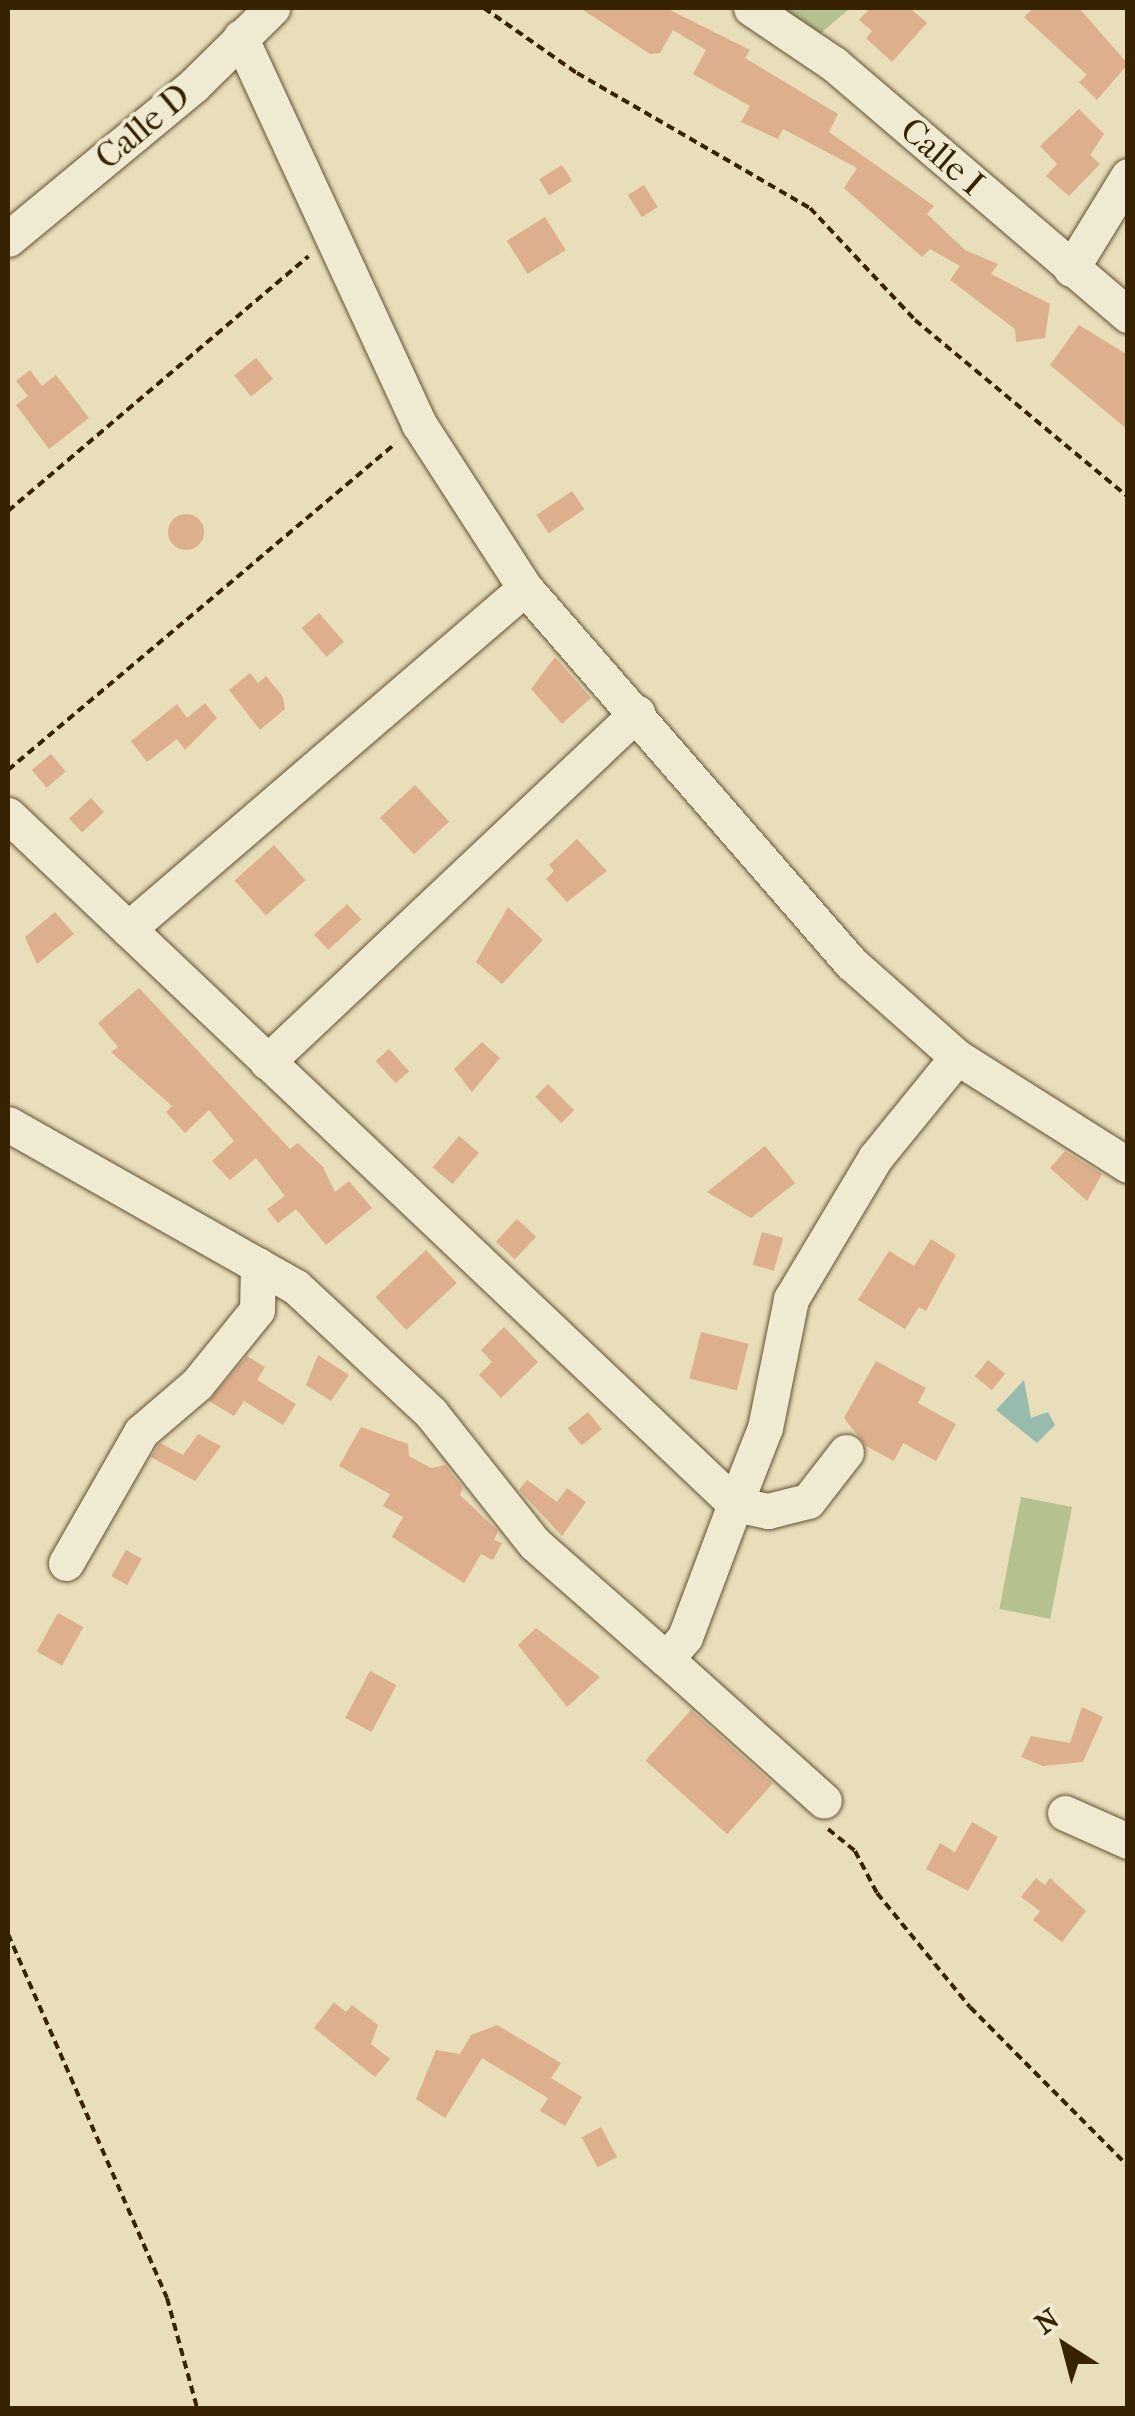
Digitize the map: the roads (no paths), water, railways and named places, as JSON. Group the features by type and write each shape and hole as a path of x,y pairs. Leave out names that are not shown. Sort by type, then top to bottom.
{"street":[{"name":"Calle D","path":"8,239 194,85 272,8"},
{"name":"Calle I","path":"751,8 834,64 1128,315"},
{"path":"240,37 419,424 526,588 850,963 957,1057 1128,1166"},
{"path":"1071,269 1128,176"},
{"path":"128,929 526,588"},
{"path":"267,1062 637,714"},
{"path":"8,814 735,1504 768,1511 808,1501 846,1452"},
{"path":"666,1659 685,1637 765,1428 791,1299 875,1158 957,1057"},
{"path":"8,1124 296,1287 386,1367 535,1544 824,1801"},
{"path":"66,1563 141,1432 198,1384 257,1310 258,1265"},
{"path":"1065,1813 1128,1842"}]}
